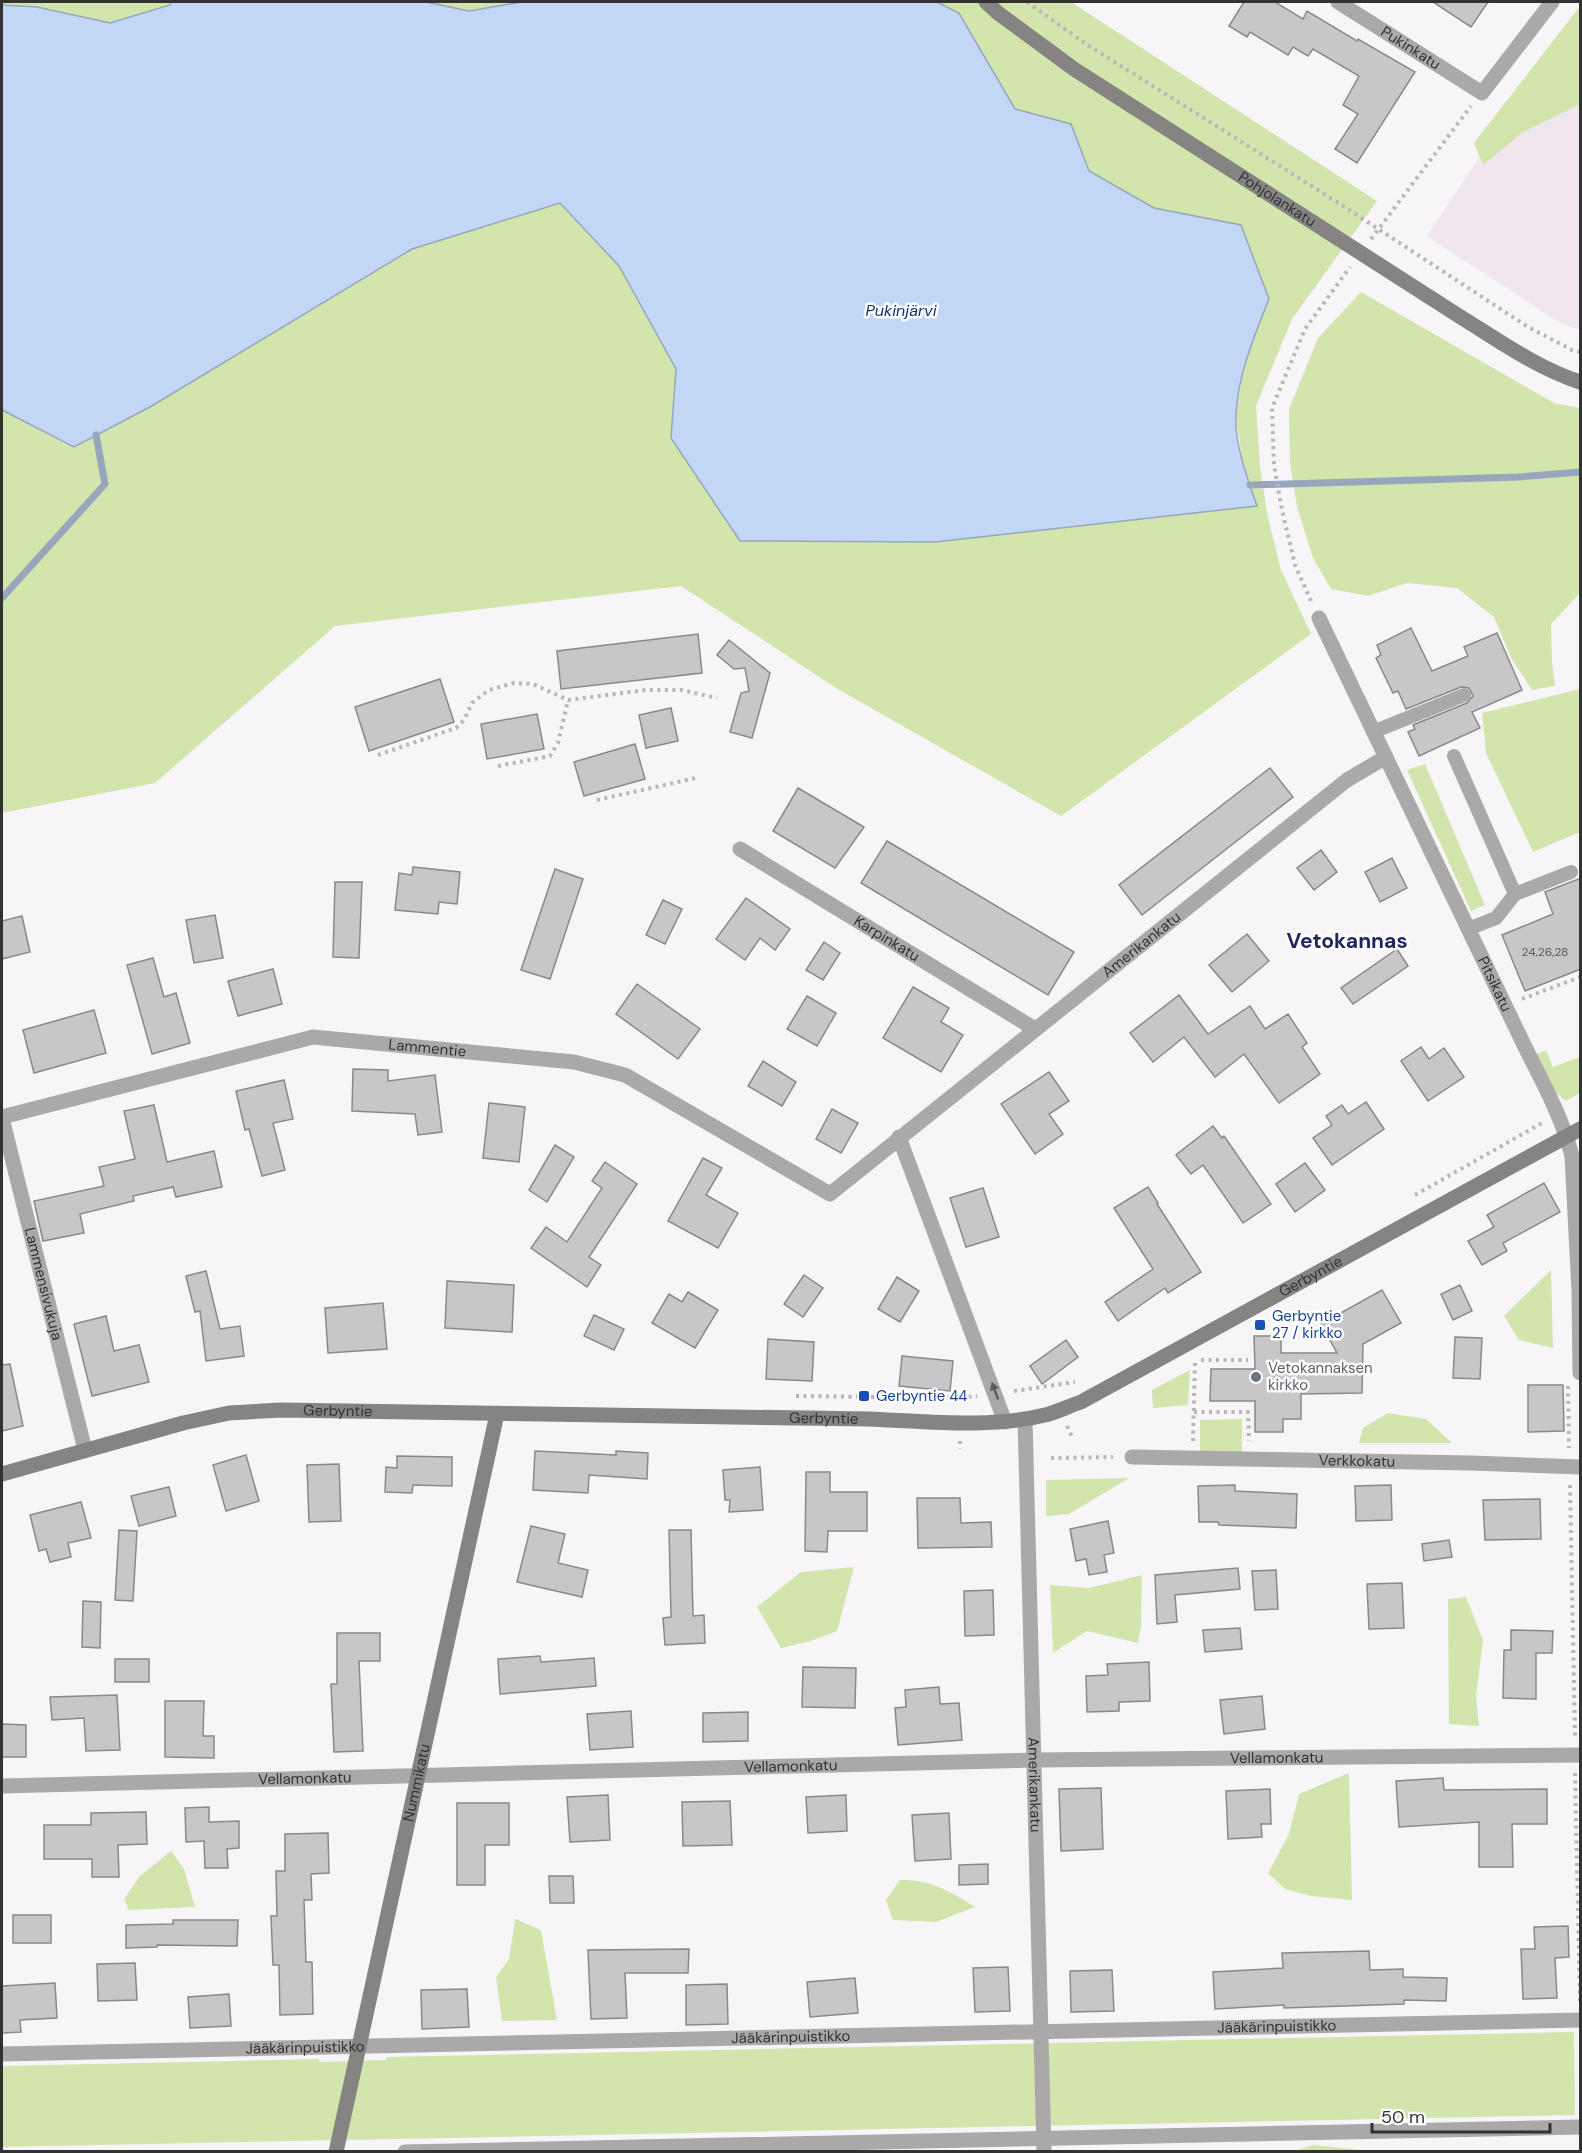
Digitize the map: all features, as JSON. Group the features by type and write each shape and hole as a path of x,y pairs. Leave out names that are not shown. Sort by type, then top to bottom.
{"main road":[{"name":"Pohjolankatu","path":"986,2 1074,69 1459,316 1565,377 1581,382"},
{"name":"Gerbyntie","path":"2,1474 183,1423 229,1413 288,1410 1005,1422 1025,1419 1048,1414 1081,1402 1574,1133"},
{"name":"Nummikatu","path":"336,2151 497,1414"}],"street":[{"name":"Pukinkatu","path":"1338,2 1482,93"},
{"path":"1482,93 1552,2"},
{"name":"Pitsikatu","path":"1319,618 1505,1006 1559,1114 1574,1133 1572,1156 1581,1373"},
{"name":"Amerikankatu","path":"830,1194 1347,780 1386,757"},
{"name":"Karpinkatu","path":"740,849 1035,1029"},
{"name":"Lammentie","path":"2,1118 313,1037 574,1062 625,1075 830,1194"},
{"name":"Lammensivukuja","path":"2,1118 85,1450"},
{"path":"899,1137 1005,1422"},
{"name":"Amerikankatu","path":"1025,1419 1043,2145"},
{"name":"Verkkokatu","path":"1132,1457 1575,1467"},
{"name":"Vellamonkatu","path":"2,1786 1035,1760 1578,1755"},
{"name":"Jääkärinpuistikko","path":"2,2054 1580,2020"},
{"path":"405,2151 1043,2145 1581,2127"}],"lane":[{"path":"1373,732 1464,695"},
{"path":"1454,756 1515,894"},
{"path":"1468,929 1496,918 1515,894 1572,872"}],"path":[{"path":"1027,2 1086,44 1327,196 1528,327 1572,350 1581,352"},
{"path":"1319,618 1295,565 1282,510 1274,465 1272,408 1305,329 1377,230 1482,93"},
{"path":"378,755 456,728 464,720 472,703 489,690 514,683 532,684 568,700 646,690 681,690 717,698"},
{"path":"498,766 550,756 558,743 568,700"},
{"path":"597,800 696,778"},
{"path":"1505,1006 1581,977"},
{"path":"1406,1200 1559,1114"},
{"path":"1193,1458 1195,1360 1248,1360"},
{"path":"788,1396 960,1398 1085,1380"},
{"path":"1568,1385 1575,1467 1580,2020"},
{"path":"1194,1412 1248,1412 1250,1459"},
{"path":"1051,1458 1132,1457"}],"shaded area":[{"path":"1580,21 1580,330 1560,323 1427,236 1509,113"}],"green space":[{"path":"2,2 171,2 170,5 110,23 37,7 2,5"},
{"path":"426,2 522,2 469,11"},
{"path":"937,2 1071,2 1377,201 1292,319 1256,406 1260,466 1267,513 1281,570 1311,634 1061,816 836,688 681,586 335,626 155,783 2,813 2,410 150,407 412,249 560,203 619,266 676,369 671,438 740,541 935,542 1256,506 1242,459 1236,417 1244,363 1269,299 1241,225 1154,208 1089,171 1071,124 1015,109 959,13"},
{"path":"1580,6 1580,104 1523,132 1483,165 1474,143"},
{"path":"1361,292 1554,403 1580,408 1580,593 1551,624 1555,686 1532,690 1511,658 1494,617 1457,588 1407,583 1368,596 1331,589 1313,558 1297,507 1290,463 1289,409 1318,338"},
{"path":"1580,689 1580,832 1533,852 1486,753 1482,713"},
{"path":"1425,764 1485,905 1471,911 1407,770"},
{"path":"1546,1050 1553,1067 1580,1057 1580,1093 1566,1101 1556,1093 1537,1054"},
{"path":"1551,1270 1553,1348 1519,1340 1504,1316"},
{"path":"1190,1370 1188,1405 1153,1408 1152,1390"},
{"path":"1388,1413 1426,1419 1452,1443 1359,1443 1363,1428"},
{"path":"1242,1419 1242,1452 1200,1453 1200,1420"},
{"path":"1129,1478 1069,1514 1046,1516 1046,1480"},
{"path":"854,1567 837,1631 811,1641 781,1648 757,1607 801,1572"},
{"path":"1142,1575 1141,1626 1138,1643 1087,1631 1053,1653 1050,1585 1089,1588"},
{"path":"1466,1597 1483,1640 1476,1697 1479,1726 1449,1724 1448,1599"},
{"path":"1349,1773 1352,1900 1311,1896 1285,1889 1268,1873 1289,1834 1299,1794"},
{"path":"171,1851 184,1869 195,1907 129,1910 124,1899 140,1876"},
{"path":"900,1880 930,1884 958,1896 975,1907 936,1922 893,1920 886,1900"},
{"path":"515,1919 541,1930 557,2020 502,2021 496,1977 509,1959"},
{"path":"1574,2032 1575,2115 2,2147 2,2066 319,2059 319,2062 386,2060 386,2057"},
{"path":"1313,2145 1361,2150 1361,2151 1294,2151"}],"water":[{"name":"Pukinjärvi","path":"171,2 426,2 469,11 522,2 937,2 959,13 1015,109 1071,124 1089,171 1154,208 1241,225 1269,299 1243,370 1236,415 1239,449 1257,506 935,542 740,541 671,438 676,369 619,266 560,203 412,249 150,407 74,447 2,410 2,5 37,7 110,23 170,5"}],"building":[{"path":"1244,2 1275,2 1303,19 1307,11 1415,72 1357,163 1335,149 1358,114 1343,105 1359,76 1313,49 1308,56 1293,47 1288,55 1250,32 1247,37 1229,26"},
{"path":"1433,2 1488,2 1471,27"},
{"path":"1411,628 1432,671 1468,656 1464,647 1497,633 1522,690 1472,712 1480,728 1419,756 1408,732 1415,729 1413,725 1467,703 1473,696 1469,688 1461,687 1406,709 1398,691 1393,693 1376,658 1381,655 1377,645"},
{"path":"698,634 702,673 561,689 557,651"},
{"path":"729,640 770,673 752,738 730,732 741,693 749,691 745,668 734,669 717,655"},
{"path":"440,679 454,722 369,751 355,707"},
{"path":"671,708 678,741 646,748 639,715"},
{"path":"537,714 544,749 487,759 481,724"},
{"path":"635,744 645,779 584,796 574,762"},
{"path":"1270,768 1293,797 1142,915 1119,885"},
{"path":"798,788 864,827 835,868 773,831"},
{"path":"887,841 1074,952 1048,995 861,883"},
{"path":"1321,850 1337,872 1314,890 1297,868"},
{"path":"1392,858 1407,888 1380,902 1365,872"},
{"path":"413,867 460,872 457,904 439,902 438,914 395,910 399,873 412,875"},
{"path":"555,869 583,879 550,979 521,970"},
{"path":"1581,878 1581,969 1525,991 1502,935 1553,914 1545,892"},
{"path":"335,882 362,882 359,958 333,957"},
{"path":"746,898 790,929 775,950 760,938 745,960 716,939"},
{"path":"663,900 682,909 665,944 646,935"},
{"path":"215,915 223,958 194,963 186,920"},
{"path":"22,916 30,952 2,959 2,921"},
{"path":"1247,934 1269,961 1232,992 1209,965"},
{"path":"824,942 840,953 823,980 806,970"},
{"path":"1397,949 1408,966 1353,1004 1341,988"},
{"path":"153,958 164,997 176,993 190,1043 152,1054 127,965"},
{"path":"273,969 282,1004 238,1016 228,981"},
{"path":"637,984 700,1029 678,1059 616,1014"},
{"path":"913,987 949,1008 941,1022 963,1035 941,1072 883,1038"},
{"path":"1179,995 1208,1034 1250,1006 1265,1029 1288,1014 1307,1043 1302,1047 1320,1074 1279,1103 1244,1054 1215,1077 1184,1037 1153,1062 1130,1033"},
{"path":"807,996 836,1013 817,1046 787,1029"},
{"path":"94,1010 106,1053 34,1073 23,1030"},
{"path":"1421,1047 1429,1059 1444,1048 1464,1077 1428,1101 1401,1061"},
{"path":"763,1061 796,1082 782,1106 748,1086"},
{"path":"353,1069 388,1070 388,1081 435,1075 442,1132 418,1135 415,1114 352,1111"},
{"path":"1049,1072 1069,1101 1049,1114 1063,1134 1035,1154 1001,1104"},
{"path":"284,1080 293,1119 273,1123 285,1170 262,1176 249,1129 245,1130 236,1091"},
{"path":"1366,1102 1384,1129 1332,1165 1313,1138 1332,1125 1326,1116 1342,1105 1348,1114"},
{"path":"489,1103 525,1107 519,1162 483,1158"},
{"path":"154,1105 167,1162 214,1151 222,1187 176,1197 173,1187 133,1196 134,1201 80,1214 84,1233 43,1241 34,1201 104,1186 99,1167 135,1159 124,1111"},
{"path":"832,1109 858,1123 841,1153 816,1139"},
{"path":"1213,1126 1222,1138 1224,1136 1271,1204 1243,1223 1203,1165 1191,1174 1176,1155"},
{"path":"555,1145 574,1157 547,1202 529,1190"},
{"path":"703,1158 722,1168 706,1195 738,1213 718,1248 668,1221"},
{"path":"605,1162 637,1184 589,1257 601,1265 587,1287 531,1248 546,1227 567,1242 602,1188 592,1181"},
{"path":"1305,1163 1325,1190 1295,1212 1276,1184"},
{"path":"1544,1183 1560,1212 1503,1243 1507,1251 1482,1265 1468,1241 1494,1227 1487,1215"},
{"path":"1148,1187 1201,1272 1168,1293 1165,1288 1118,1321 1105,1302 1153,1269 1114,1208"},
{"path":"983,1188 999,1237 966,1247 950,1198"},
{"path":"206,1271 220,1329 240,1326 244,1356 206,1361 200,1311 195,1312 186,1276"},
{"path":"804,1275 823,1288 803,1317 784,1304"},
{"path":"897,1277 919,1291 900,1322 878,1309"},
{"path":"447,1281 514,1285 512,1332 445,1328"},
{"path":"1460,1285 1472,1311 1453,1320 1441,1294"},
{"path":"1382,1290 1401,1323 1363,1344 1362,1393 1301,1394 1301,1419 1283,1419 1283,1432 1255,1432 1255,1401 1210,1401 1211,1369 1255,1369 1254,1336 1281,1336 1281,1353 1337,1353 1321,1324"},
{"path":"688,1292 718,1310 695,1348 652,1323 669,1294 682,1302"},
{"path":"383,1303 387,1349 328,1353 325,1308"},
{"path":"594,1315 624,1329 614,1350 584,1336"},
{"path":"106,1316 114,1351 139,1345 149,1382 92,1396 74,1324"},
{"path":"1455,1337 1482,1338 1480,1379 1453,1378"},
{"path":"768,1339 814,1342 812,1381 766,1379"},
{"path":"1066,1340 1078,1357 1042,1384 1030,1366"},
{"path":"902,1356 953,1361 950,1391 899,1386"},
{"path":"10,1364 23,1426 2,1431 2,1365"},
{"path":"1528,1385 1563,1385 1564,1431 1528,1432"},
{"path":"535,1451 616,1455 616,1451 648,1453 647,1479 589,1475 588,1493 533,1490"},
{"path":"246,1455 259,1501 226,1511 213,1465"},
{"path":"397,1456 452,1457 452,1486 413,1485 412,1493 385,1492 386,1467 397,1468"},
{"path":"339,1464 341,1521 309,1522 307,1465"},
{"path":"760,1467 763,1510 729,1512 730,1500 725,1500 723,1470"},
{"path":"806,1472 830,1472 830,1492 867,1492 867,1531 828,1531 827,1552 805,1551"},
{"path":"1235,1485 1235,1491 1297,1494 1296,1528 1199,1522 1198,1486"},
{"path":"1391,1485 1392,1520 1356,1521 1355,1486"},
{"path":"169,1487 176,1516 139,1526 131,1496"},
{"path":"917,1498 960,1498 961,1523 991,1522 992,1547 918,1548"},
{"path":"1540,1499 1541,1539 1485,1540 1483,1500"},
{"path":"81,1502 91,1538 68,1543 71,1557 50,1562 46,1549 39,1551 30,1515"},
{"path":"1108,1521 1114,1553 1104,1555 1107,1572 1089,1575 1086,1559 1076,1561 1070,1529"},
{"path":"531,1526 565,1534 558,1563 588,1570 582,1597 517,1582"},
{"path":"119,1530 137,1531 133,1601 115,1600"},
{"path":"669,1530 691,1530 693,1616 704,1615 705,1643 665,1645 663,1618 671,1617"},
{"path":"1449,1540 1452,1557 1424,1561 1422,1544"},
{"path":"1238,1568 1240,1589 1175,1595 1177,1622 1157,1624 1155,1575"},
{"path":"1276,1570 1278,1609 1255,1610 1252,1571"},
{"path":"1402,1583 1404,1628 1369,1629 1367,1584"},
{"path":"993,1590 994,1635 965,1636 964,1591"},
{"path":"83,1601 101,1602 100,1648 82,1647"},
{"path":"1240,1628 1242,1649 1205,1652 1203,1630"},
{"path":"1511,1630 1553,1631 1552,1653 1536,1653 1536,1699 1503,1698 1504,1650 1511,1650"},
{"path":"337,1633 380,1633 380,1661 359,1661 363,1751 334,1752 331,1684 337,1684"},
{"path":"540,1656 541,1662 594,1658 596,1686 500,1694 498,1659"},
{"path":"115,1659 149,1659 149,1682 115,1682"},
{"path":"1149,1662 1150,1701 1119,1702 1119,1711 1087,1712 1086,1676 1108,1675 1107,1664"},
{"path":"803,1667 856,1668 855,1708 802,1707"},
{"path":"939,1687 940,1704 959,1703 962,1740 898,1745 895,1708 906,1707 905,1690"},
{"path":"117,1695 120,1750 86,1751 84,1718 52,1720 50,1697"},
{"path":"1262,1696 1265,1729 1224,1734 1220,1700"},
{"path":"165,1701 204,1701 203,1736 214,1736 214,1758 165,1757"},
{"path":"631,1711 633,1747 590,1750 587,1714"},
{"path":"748,1712 748,1741 703,1742 703,1713"},
{"path":"2,1724 26,1725 26,1757 2,1757"},
{"path":"1443,1778 1444,1790 1547,1789 1547,1824 1512,1824 1513,1867 1479,1867 1479,1822 1399,1827 1396,1781"},
{"path":"1101,1788 1103,1849 1061,1851 1059,1789"},
{"path":"1270,1789 1271,1824 1261,1824 1262,1837 1228,1839 1226,1791"},
{"path":"608,1795 610,1840 570,1842 567,1797"},
{"path":"846,1795 847,1831 808,1833 806,1797"},
{"path":"730,1801 732,1845 683,1846 682,1802"},
{"path":"457,1803 509,1803 509,1845 485,1845 485,1885 457,1885"},
{"path":"209,1807 209,1822 239,1821 239,1848 227,1849 228,1868 205,1868 204,1841 186,1842 185,1808"},
{"path":"146,1812 147,1844 118,1845 119,1877 92,1877 92,1859 44,1859 44,1825 91,1825 91,1813"},
{"path":"949,1813 951,1859 915,1861 912,1815"},
{"path":"328,1833 329,1873 311,1874 312,1900 304,1900 306,1962 312,1962 313,2014 280,2015 279,1965 273,1965 271,1916 277,1916 276,1871 285,1871 285,1834"},
{"path":"988,1864 988,1884 959,1885 959,1865"},
{"path":"549,1876 573,1876 574,1903 550,1903"},
{"path":"13,1915 51,1915 51,1943 13,1943"},
{"path":"173,1920 238,1920 237,1946 157,1945 157,1947 126,1948 126,1925 173,1924"},
{"path":"1568,1926 1569,1957 1555,1958 1557,1998 1523,1999 1521,1949 1535,1949 1534,1927"},
{"path":"689,1949 688,1973 625,1973 627,2018 591,2019 588,1950"},
{"path":"1369,1951 1370,1970 1403,1969 1403,1977 1447,1978 1446,2001 1404,2000 1404,2004 1284,2008 1284,2005 1215,2009 1213,1972 1283,1968 1282,1953"},
{"path":"135,1963 137,2000 98,2001 97,1964"},
{"path":"1008,1967 1010,2011 975,2012 973,1968"},
{"path":"1112,1970 1114,2011 1071,2012 1070,1971"},
{"path":"855,1978 858,2013 810,2017 807,1982"},
{"path":"55,1983 57,2018 20,2020 21,2032 2,2033 2,1986"},
{"path":"727,1984 728,2024 686,2025 686,1985"},
{"path":"467,1989 469,2027 422,2029 421,1990"},
{"path":"229,1994 231,2026 190,2028 188,1997"}],"waterway":[{"path":"2,598 105,484 96,435"},
{"path":"1250,485 1519,477 1580,472"}],"place":[{"name":"Gerbyntie 27 / kirkko","path":"1260,1325"},
{"name":"Vetokannaksen kirkko","path":"1256,1377"},
{"name":"Gerbyntie 44","path":"864,1396"}],"district":[{"name":"Vetokannas","path":"1347,941"}]}
